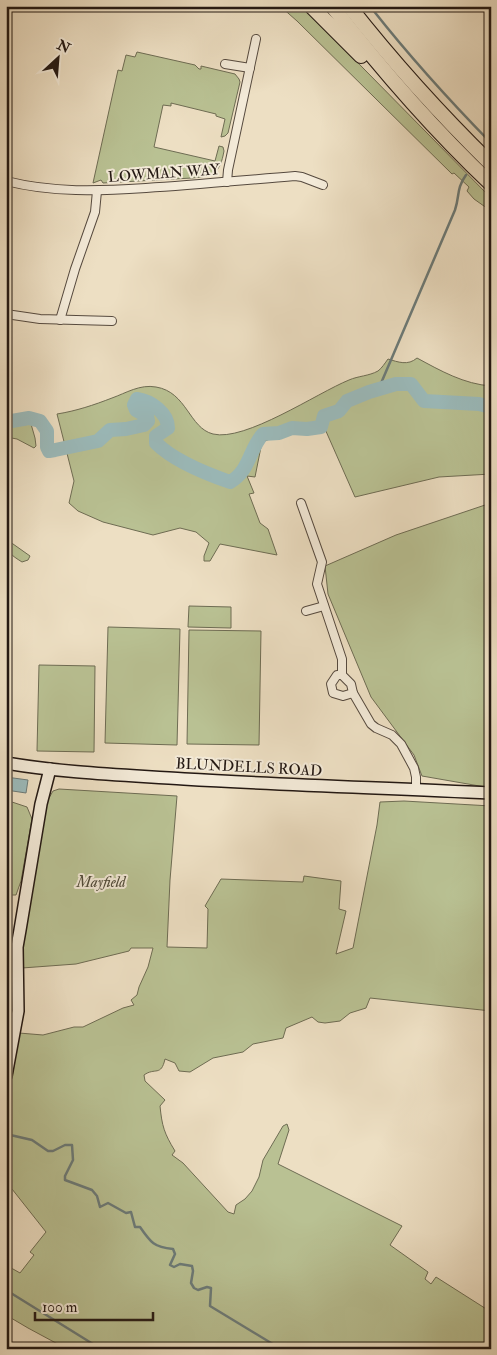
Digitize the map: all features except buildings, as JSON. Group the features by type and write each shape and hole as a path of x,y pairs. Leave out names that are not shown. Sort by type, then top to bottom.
{"highway":[{"path":"311,6 491,184"},
{"path":"332,6 418,110"},
{"path":"349,6 396,64 457,131 491,164"},
{"path":"360,6 457,131"}],"street":[{"path":"227,182 256,39"},
{"path":"225,64 250,68"},
{"name":"LOWMAN WAY","path":"6,181 40,188 97,191 295,176 323,185"},
{"path":"60,320 60,315 94,212 97,191"},
{"path":"6,314 40,319 112,321"},
{"path":"301,503 322,562 317,584 342,659 342,675"},
{"path":"306,611 324,606"},
{"path":"353,692 343,696 333,693 331,688 338,675 347,678 371,724 392,735 401,744 414,768 416,790"},
{"name":"BLUNDELLS ROAD","path":"6,763 132,776 491,793"},
{"path":"6,1076 18,1011 17,947 50,768"}],"green space":[{"path":"280,6 302,6 491,198 491,211 474,199 467,191 469,187 454,173 452,174"},
{"path":"137,52 195,65 199,69 201,69 201,66 235,74 239,79 240,82 228,133 225,136 221,137 225,119 216,116 216,114 171,103 171,106 163,105 154,147 215,161 219,146 223,147 222,158 215,172 206,176 192,178 103,183 101,180 93,183 118,70 122,71 126,55 135,57"},
{"path":"417,358 462,380 491,386 491,474 439,477 355,497 325,429 278,436 262,442 255,477 247,476 254,493 249,494 260,523 268,529 277,555 220,544 210,561 204,561 209,543 196,532 180,528 153,535 103,522 78,511 69,503 74,481 57,414 150,386 166,390 175,396 198,425 205,430 213,434 227,435 262,424 349,380 375,373 388,359 407,363"},
{"path":"21,422 31,424 36,446 34,448 17,439 6,437 6,424"},
{"path":"491,503 491,788 422,776 414,755 371,697 328,594 325,566 396,535"},
{"path":"6,539 30,556 28,560 22,562 12,555 8,550"},
{"path":"189,606 231,607 231,628 188,627"},
{"path":"108,627 180,629 177,745 105,743"},
{"path":"189,630 261,631 259,745 187,744"},
{"path":"39,665 95,666 94,752 37,751"},
{"name":"Mayfield","path":"59,789 177,796 167,947 207,948 208,909 205,906 221,879 303,882 304,876 341,881 339,909 346,911 336,954 353,948 380,802 404,801 491,806 491,1011 370,998 366,1008 350,1013 340,1021 318,1022 312,1017 286,1028 283,1038 253,1044 243,1052 213,1058 190,1072 179,1071 175,1063 165,1059 162,1068 144,1075 145,1081 165,1100 160,1106 166,1134 175,1151 172,1155 183,1163 228,1212 234,1214 236,1205 252,1191 259,1177 263,1160 283,1126 287,1124 289,1130 278,1164 402,1226 390,1245 428,1272 425,1279 431,1284 436,1277 491,1312 491,1349 67,1349 6,1315 6,1265 20,1273 34,1255 30,1252 46,1232 12,1189 6,1186 6,1095 13,1072 19,1033 43,1035 74,1027 83,1027 123,1008 134,1005 131,1000 137,995 153,948 131,948 129,951 76,964 22,968 21,946 45,805 53,791"},
{"path":"6,800 27,807 32,819 21,881 16,895 6,895"},
{"path":"6,967 14,967 13,1017 6,1048"}],"water":[{"path":"6,777 28,780 26,793 6,790"}],"waterway":[{"path":"373,10 430,78 491,143"},
{"path":"379,388 455,210 459,188 466,175"},
{"path":"6,422 29,418 40,421 47,431 47,447 49,451 98,441 110,430 144,425 148,421 147,416 136,410 134,405 137,399 142,400 158,409 165,417 167,423 168,428 156,436 156,443 181,461 230,482 242,472 263,434 279,433 292,428 307,429 321,427 324,416 339,411 347,401 396,384 411,384 424,401 479,404 491,407"},
{"path":"6,1134 32,1140 48,1151 53,1151 65,1145 72,1145 73,1160 65,1180 92,1190 97,1196 100,1207 108,1203 126,1213 131,1212 135,1227 140,1227 150,1240 157,1245 173,1249 175,1254 170,1265 174,1267 180,1264 192,1266 191,1283 194,1288 198,1290 207,1287 211,1288 210,1306 281,1349"},
{"path":"6,1290 101,1349"}]}
